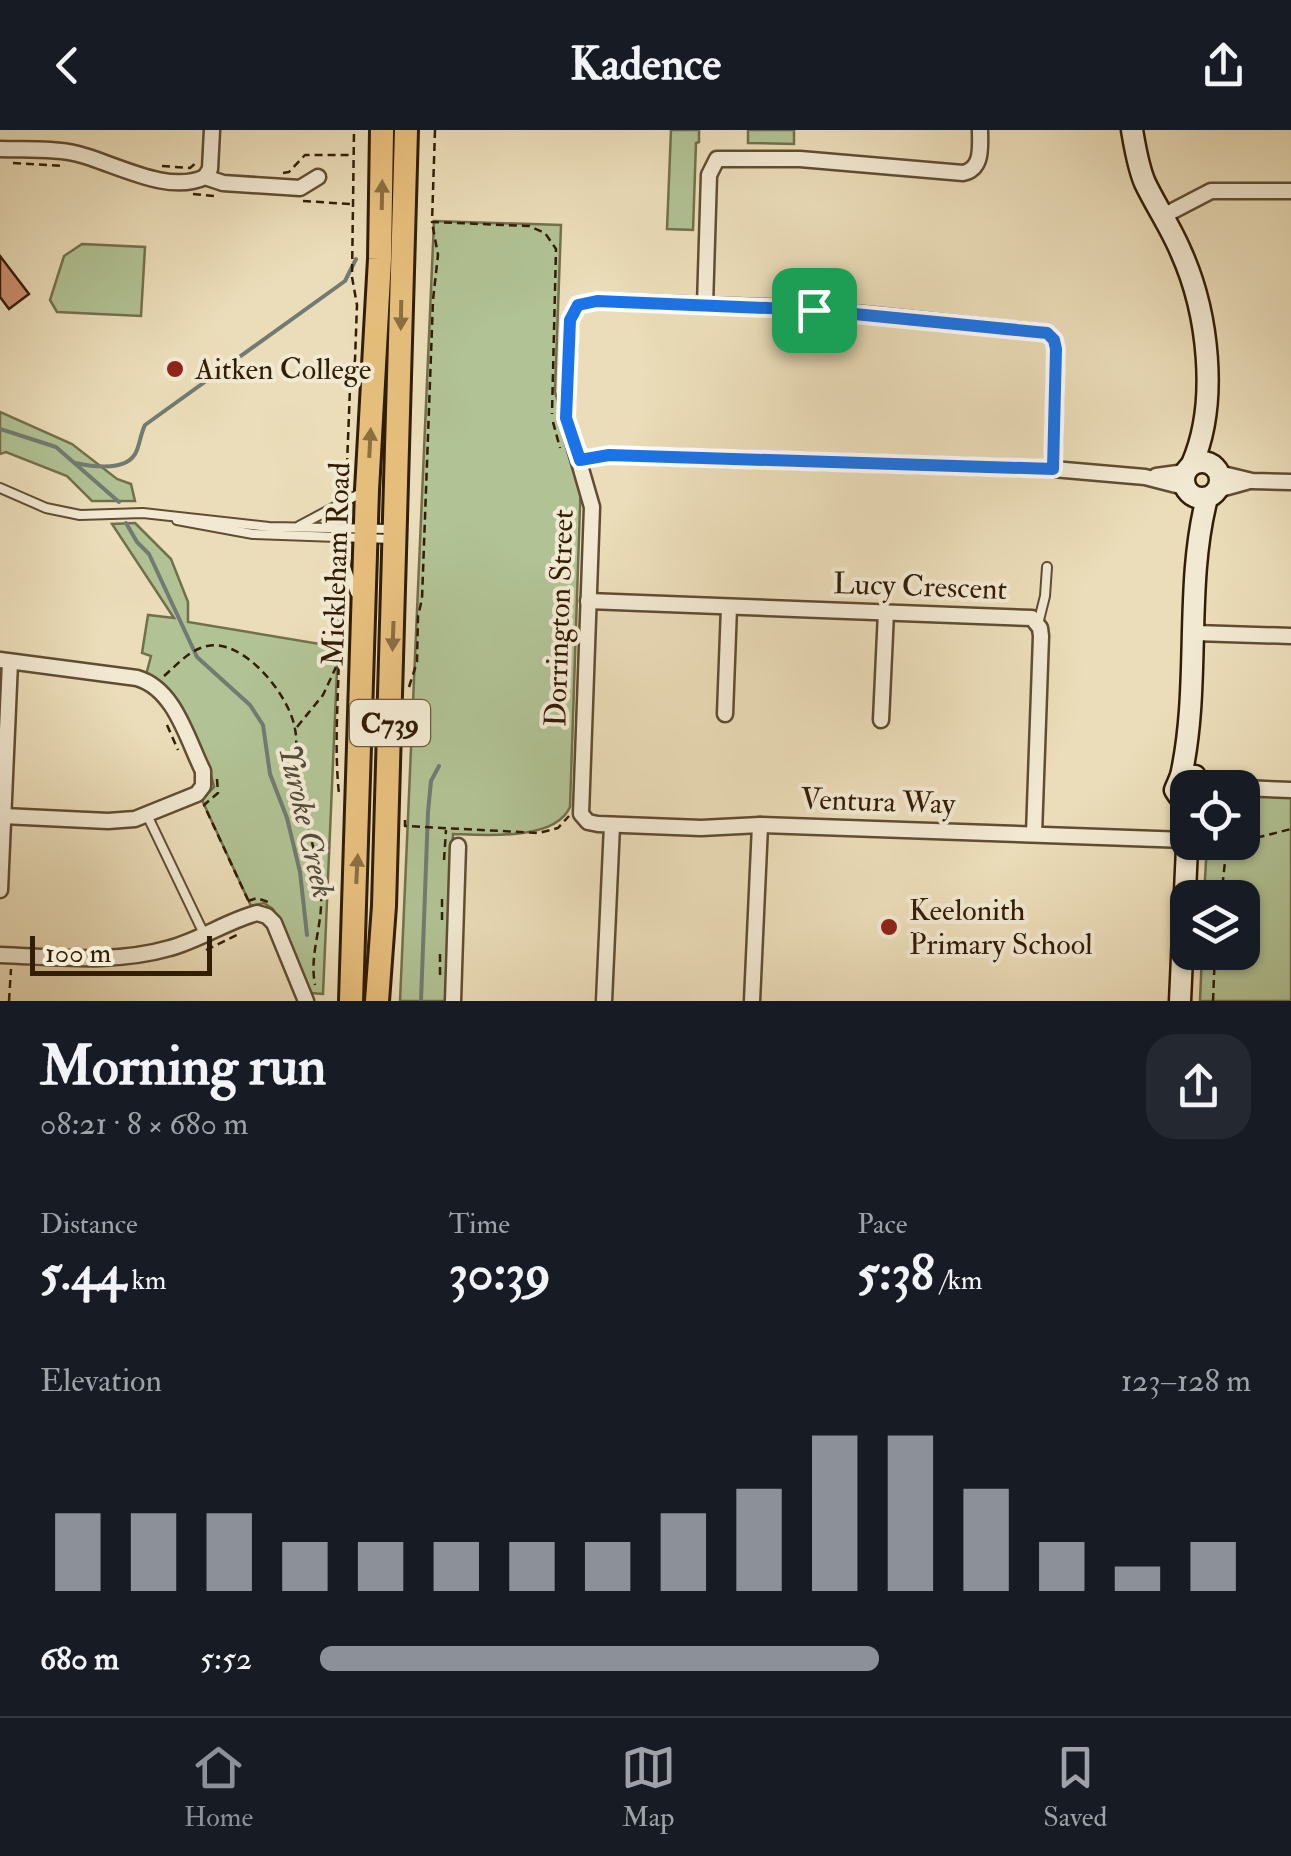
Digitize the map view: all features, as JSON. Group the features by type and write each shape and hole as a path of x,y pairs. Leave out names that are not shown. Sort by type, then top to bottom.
{"main road":[{"name":"Mickleham Road","path":"351,1001 382,130"},
{"name":"Mickleham Road","path":"378,1001 406,130"}],"street":[{"path":"0,149 74,153 149,178 192,181 205,176 210,169 212,130"},
{"path":"980,130 978,162 966,172 720,157 710,169 705,305 814,310 1047,333 1056,349 1053,469"},
{"path":"1132,130 1144,180 1188,269 1204,327 1206,367 1191,770"},
{"path":"205,176 223,183 300,188 318,178"},
{"path":"1163,216 1211,190 1291,191"},
{"name":"Dorrington Street","path":"576,809 592,506 566,418 570,316 578,305 588,302 705,305"},
{"path":"580,460 609,455 1053,469 1201,481 1291,482"},
{"name":"Lucy Crescent","path":"588,601 1027,617 1038,624 1041,636 1034,834"},
{"path":"724,714 728,607"},
{"path":"881,720 886,612"},
{"path":"1195,633 1291,636"},
{"path":"0,890 5,661 137,678 152,684 174,711 203,771 203,786 197,794 147,815 108,821 3,816"},
{"path":"1260,789 1291,790"},
{"path":"576,809 588,822 612,825 604,1001"},
{"path":"752,1001 760,824"},
{"name":"Ventura Way","path":"612,825 701,828 760,824 1034,834 1170,833"},
{"path":"452,1001 458,846"},
{"path":"1180,1001 1185,860"},
{"path":"7,960 124,958 171,948 252,914 271,918 306,1001"}],"lane":[{"path":"0,488 68,513 143,513 269,527 396,534"},
{"path":"298,526 367,490"},
{"path":"143,513 253,534 336,538 366,533"},
{"path":"336,538 364,610"},
{"path":"1038,624 1047,567"},
{"path":"147,815 205,936"}],"path":[{"path":"342,504 340,494 348,465 350,388 356,360 357,306 352,277 354,130"},
{"path":"408,702 409,684 418,662 422,599 432,300 438,254 432,222 435,130"},
{"path":"267,172 290,172 300,158 310,154 353,155"},
{"path":"432,222 528,226 551,240 558,258 552,408 562,452"},
{"path":"340,801 335,755 339,598 333,567 344,561"},
{"path":"164,676 196,649 216,644 233,648 265,674 295,728 295,781 321,888 309,962 315,984"},
{"path":"295,728 323,696 337,658"},
{"path":"162,715 183,760"},
{"path":"208,803 204,805 248,901"},
{"path":"405,808 405,826 539,832 558,828 576,809"},
{"path":"1260,837 1291,829"},
{"path":"1213,1001 1214,970"}],"green space":[{"path":"671,130 699,130 693,230 667,229"},
{"path":"748,130 794,130 794,144 748,143"},
{"path":"434,221 561,225 555,392 581,477 570,807 562,818 535,831 453,834 446,1001 400,1001"},
{"path":"82,244 145,247 141,316 57,312 50,300 64,256"},
{"path":"0,412 72,444 117,479 131,484 135,501 92,501 67,476 6,452 0,454"},
{"path":"135,523 171,559 188,602 188,622 338,647 323,994 310,993 273,909 264,903 251,906 202,800 214,787 198,740 169,693 146,675 151,656 142,653 148,615 174,618 112,524"},
{"path":"1260,795 1291,796 1291,1001 1200,1001 1201,970 1260,970 1260,880 1205,880 1206,860 1260,860"}],"building":[{"path":"0,256 29,294 9,309 0,297"}],"waterway":[{"path":"75,463 110,466 127,462 137,450 145,425 345,281 356,259"},
{"name":"Yuroke Creek","path":"0,429 56,447 119,502"},
{"name":"Yuroke Creek","path":"126,523 149,554 197,657 250,705 263,725 270,774 287,818 300,872 307,935"},
{"path":"421,1001 428,812 431,781 439,766"}],"place":[{"name":"Aitken College","path":"175,369"},
{"name":"Keelonith Primary School","path":"889,927"}],"route":[{"path":"597,301 814,310 1036,330 1050,335 1056,349 1053,469 609,455 580,460 566,418 570,320 578,305 597,301"}]}
